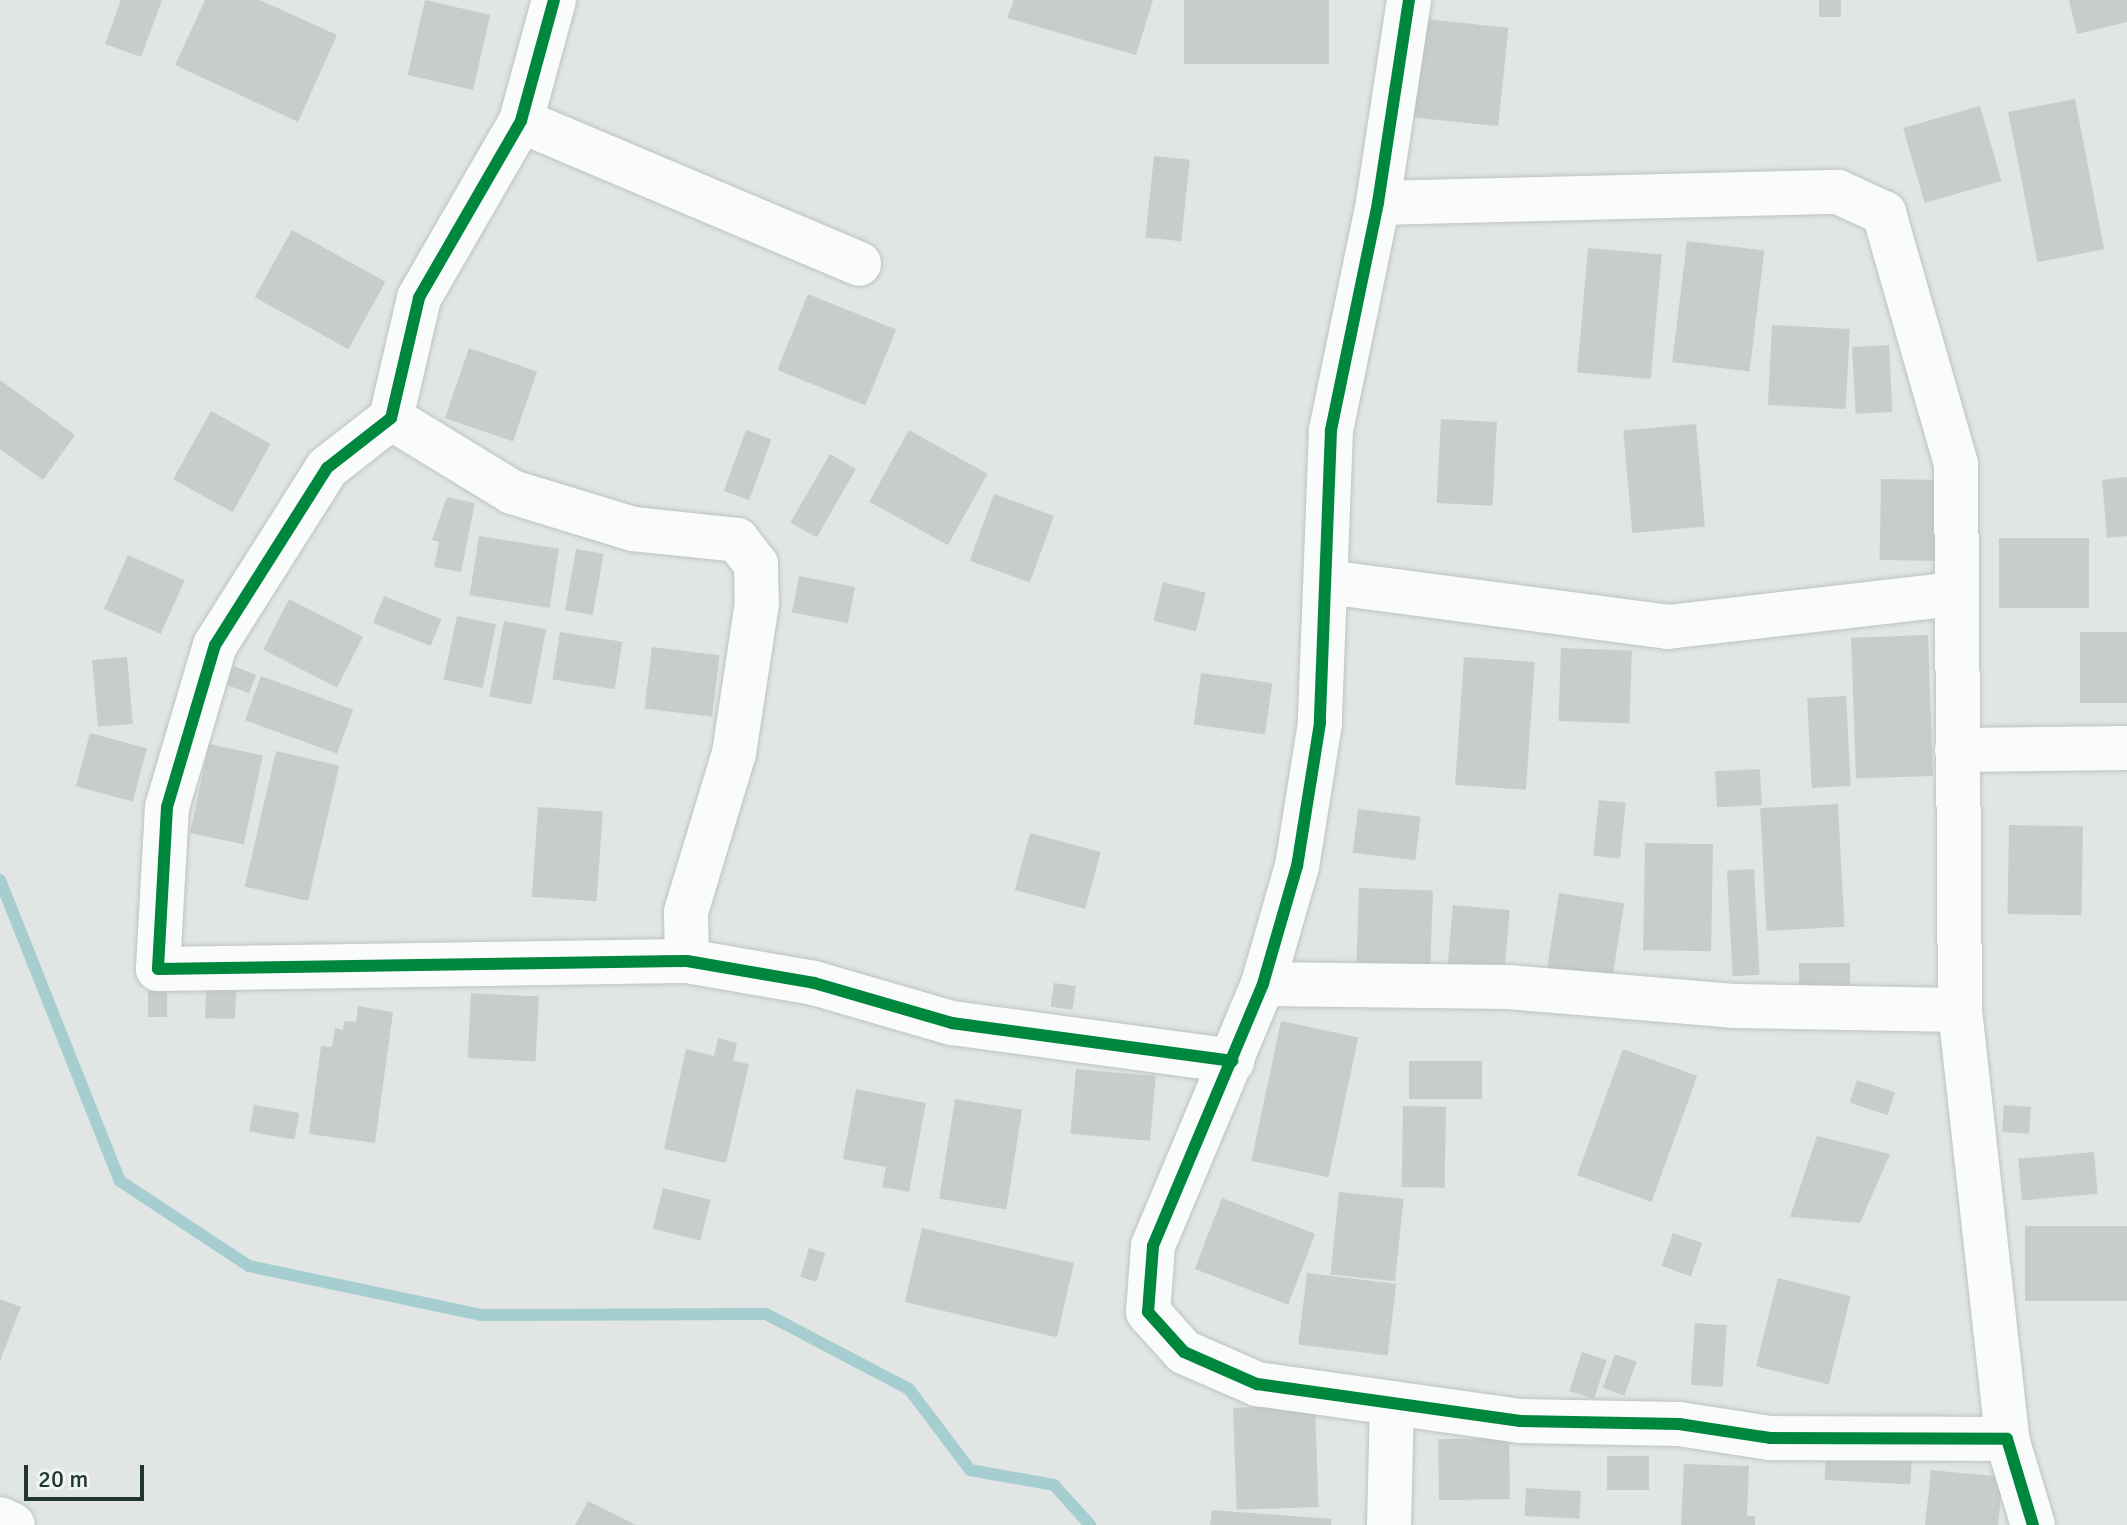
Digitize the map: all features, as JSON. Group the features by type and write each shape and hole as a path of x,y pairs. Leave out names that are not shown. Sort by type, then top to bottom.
{"street":[{"path":"554,0 521,121 419,298 391,418 327,468 215,645 167,807 158,969 687,961 814,983 952,1023 1232,1061"},
{"path":"1409,0 1378,203 1331,430 1324,498 1327,582 1311,780 1297,866 1263,984 1153,1246 1148,1312 1184,1352 1257,1384 1520,1421 1679,1424 1770,1438 2007,1439"},
{"path":"521,121 859,264"},
{"path":"1378,203 1838,192 1884,213 1956,464 1960,1010 2007,1439 2033,1525"},
{"path":"391,418 512,492 633,529 737,540 756,564 757,603 734,753 686,912 687,961"},
{"path":"1327,582 1668,627 1955,594"},
{"path":"1957,750 2127,748"},
{"path":"1263,984 1508,987 1733,1006 1960,1010"},
{"path":"1389,1525 1392,1403"},
{"path":"0,1519 13,1525"}],"building":[{"path":"121,0 162,0 141,57 105,44"},
{"path":"205,0 260,0 337,35 298,122 175,65"},
{"path":"425,0 490,15 473,90 408,75"},
{"path":"1014,0 1153,0 1136,55 1007,18"},
{"path":"1184,0 1329,0 1329,64 1184,64"},
{"path":"1819,0 1841,0 1841,17 1819,17"},
{"path":"2069,0 2127,0 2127,22 2077,34"},
{"path":"1415,18 1508,28 1498,126 1405,116"},
{"path":"2075,99 2104,249 2037,262 2008,112"},
{"path":"1980,106 2001,181 1925,203 1903,128"},
{"path":"1154,156 1190,160 1181,241 1145,238"},
{"path":"292,230 386,282 348,349 255,297"},
{"path":"1687,241 1764,251 1750,372 1672,362"},
{"path":"1588,248 1662,254 1651,379 1577,373"},
{"path":"808,294 896,330 865,406 777,370"},
{"path":"1772,325 1850,329 1846,409 1768,405"},
{"path":"1889,345 1893,412 1856,414 1852,347"},
{"path":"469,348 537,371 513,441 445,418"},
{"path":"0,380 75,435 43,480 0,449"},
{"path":"211,411 270,444 233,512 173,479"},
{"path":"1441,419 1497,422 1493,506 1437,503"},
{"path":"1696,424 1705,527 1632,533 1623,430"},
{"path":"746,430 771,439 749,500 724,491"},
{"path":"909,430 988,474 948,545 869,502"},
{"path":"830,454 856,469 816,537 790,522"},
{"path":"2127,477 2127,536 2107,538 2102,480"},
{"path":"1881,479 1944,480 1943,561 1880,560"},
{"path":"994,494 1054,516 1030,583 970,561"},
{"path":"447,497 475,503 461,572 434,567 439,542 432,540"},
{"path":"479,536 559,549 550,608 470,595"},
{"path":"1999,538 2089,538 2089,608 1999,608"},
{"path":"576,549 604,554 593,615 565,610"},
{"path":"128,555 185,580 161,634 104,609"},
{"path":"799,576 855,587 848,623 792,612"},
{"path":"1163,582 1206,593 1196,631 1153,621"},
{"path":"384,596 441,619 431,646 373,623"},
{"path":"289,599 363,637 337,687 263,650"},
{"path":"457,616 496,624 483,688 443,680"},
{"path":"504,621 546,629 532,705 489,697"},
{"path":"560,632 622,642 615,689 552,679"},
{"path":"2080,632 2127,632 2127,703 2080,703"},
{"path":"1928,635 1933,776 1856,779 1851,638"},
{"path":"652,647 719,655 712,717 644,709"},
{"path":"1561,648 1632,650 1629,723 1558,721"},
{"path":"127,657 133,724 98,727 92,660"},
{"path":"1464,657 1535,662 1526,790 1455,785"},
{"path":"234,666 256,675 249,694 227,685"},
{"path":"1201,673 1272,683 1265,735 1194,724"},
{"path":"261,676 353,710 337,754 245,720"},
{"path":"1846,696 1851,786 1812,788 1807,698"},
{"path":"90,733 147,748 133,801 76,786"},
{"path":"209,744 263,755 244,844 190,833"},
{"path":"276,751 339,766 308,901 245,886"},
{"path":"1760,769 1762,805 1717,807 1715,771"},
{"path":"1599,800 1626,803 1620,859 1593,856"},
{"path":"1838,804 1844,927 1767,931 1760,808"},
{"path":"538,807 603,812 597,901 532,897"},
{"path":"1358,809 1421,817 1415,860 1353,853"},
{"path":"2009,825 2083,826 2081,915 2007,914"},
{"path":"1030,833 1101,852 1085,909 1015,890"},
{"path":"1645,843 1713,844 1711,951 1643,950"},
{"path":"1754,869 1760,975 1733,976 1727,870"},
{"path":"1359,888 1433,891 1430,977 1356,974"},
{"path":"1559,893 1624,903 1612,983 1546,973"},
{"path":"1453,905 1510,910 1504,971 1448,966"},
{"path":"1799,963 1850,963 1850,995 1799,995"},
{"path":"1054,983 1076,986 1072,1010 1051,1007"},
{"path":"206,990 236,991 235,1019 205,1018"},
{"path":"148,991 167,991 167,1017 148,1017"},
{"path":"471,993 539,997 536,1061 468,1058"},
{"path":"358,1006 393,1012 375,1143 309,1134 321,1046 332,1047 335,1028 343,1030 344,1021 356,1022"},
{"path":"1281,1021 1358,1037 1329,1177 1251,1161"},
{"path":"718,1038 737,1043 733,1061 749,1064 726,1163 664,1149 686,1049 714,1056"},
{"path":"1623,1049 1697,1076 1651,1202 1577,1175"},
{"path":"1409,1061 1482,1061 1482,1099 1409,1099"},
{"path":"1076,1069 1156,1076 1150,1141 1070,1134"},
{"path":"1857,1080 1895,1092 1888,1115 1850,1103"},
{"path":"856,1089 926,1103 909,1192 882,1187 886,1167 843,1159"},
{"path":"955,1099 1022,1110 1006,1209 939,1199"},
{"path":"254,1105 299,1113 295,1140 249,1132"},
{"path":"2004,1105 2031,1107 2029,1134 2002,1132"},
{"path":"1403,1106 1446,1107 1445,1188 1402,1187"},
{"path":"1817,1136 1890,1154 1860,1223 1790,1217"},
{"path":"2094,1152 2098,1194 2022,1200 2018,1159"},
{"path":"663,1188 711,1200 700,1241 653,1229"},
{"path":"1339,1192 1404,1199 1395,1281 1330,1275"},
{"path":"1222,1198 1315,1234 1288,1305 1195,1269"},
{"path":"2025,1226 2127,1226 2127,1301 2025,1301"},
{"path":"922,1228 1074,1263 1057,1337 905,1302"},
{"path":"1673,1233 1702,1243 1691,1276 1662,1266"},
{"path":"809,1248 825,1253 816,1282 800,1277"},
{"path":"1307,1273 1396,1284 1388,1355 1298,1344"},
{"path":"1778,1278 1851,1296 1829,1384 1756,1366"},
{"path":"0,1299 21,1307 0,1361"},
{"path":"1695,1323 1727,1325 1723,1387 1691,1385"},
{"path":"1582,1352 1607,1360 1594,1399 1569,1391"},
{"path":"1615,1354 1637,1362 1624,1396 1603,1388"},
{"path":"1315,1405 1319,1507 1237,1510 1233,1408"},
{"path":"1509,1438 1510,1499 1439,1500 1438,1439"},
{"path":"1826,1454 1912,1459 1911,1484 1825,1480"},
{"path":"1607,1456 1649,1456 1649,1490 1607,1490"},
{"path":"1684,1464 1749,1466 1747,1516 1755,1516 1755,1525 1681,1525"},
{"path":"1931,1470 2003,1477 1998,1525 1925,1525"},
{"path":"1526,1488 1581,1491 1579,1519 1525,1516"},
{"path":"588,1501 636,1525 575,1525"},
{"path":"1212,1510 1332,1519 1331,1525 1210,1525"}],"waterway":[{"path":"0,880 120,1181 249,1266 481,1315 766,1314 909,1389 970,1470 1054,1485 1090,1525"}],"cycle path":[{"path":"554,0 521,121 419,298 391,418 327,468 215,645 167,807 158,969 687,961 814,983 952,1023 1232,1061"},
{"path":"1409,0 1378,203 1331,430 1320,723 1297,866 1263,984 1153,1246 1148,1312 1184,1352 1257,1384 1520,1421 1679,1424 1770,1438 2007,1439 2033,1525"}]}
